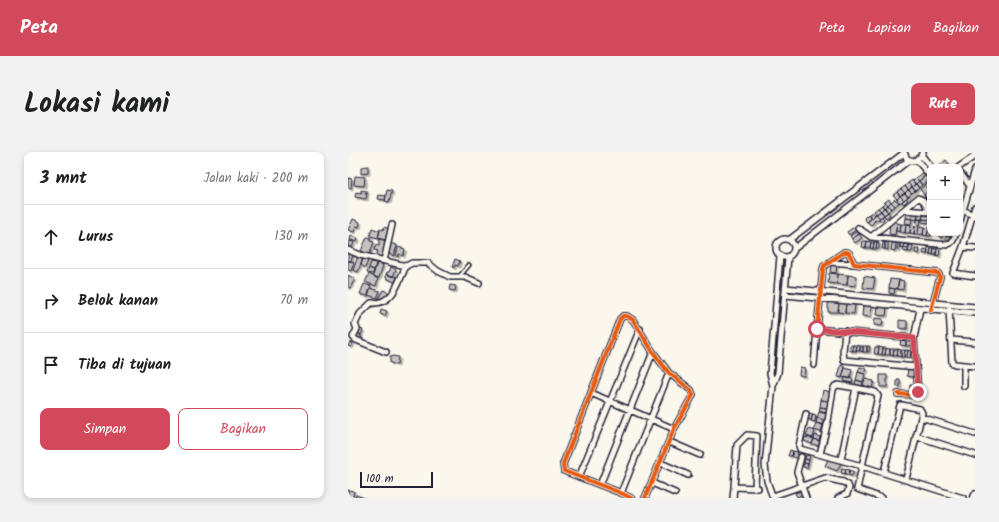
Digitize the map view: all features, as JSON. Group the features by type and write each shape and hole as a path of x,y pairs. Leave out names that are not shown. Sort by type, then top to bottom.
{"street":[{"path":"789,240 904,153 909,160"},
{"path":"917,160 922,154 928,164"},
{"path":"963,164 975,156"},
{"path":"780,256 788,257 792,255 795,248 909,160 917,160 927,166"},
{"path":"963,204 975,170"},
{"path":"963,177 970,186"},
{"path":"871,237 918,198 923,200 927,207"},
{"path":"963,208 974,216"},
{"path":"975,208 974,216 953,273 975,276"},
{"path":"904,210 927,212"},
{"path":"384,260 392,225"},
{"path":"858,228 871,237 947,245 951,244 955,236"},
{"path":"773,386 770,376 780,256 777,252 777,244 782,239 789,240 793,243 795,248"},
{"path":"963,247 975,248"},
{"path":"348,250 360,255 406,266"},
{"path":"814,365 819,298 824,266 847,252 849,253 854,264"},
{"path":"788,257 778,373 773,386 765,466 767,481 773,497 826,478 846,483 849,488 847,494 838,498"},
{"path":"830,262 938,273 940,277 931,310"},
{"path":"386,352 356,340 353,337 357,329 355,324 360,314 371,303 382,303 391,295 406,266 412,263 428,263 450,277 465,277 479,283"},
{"path":"786,288 975,307"},
{"path":"785,295 920,309 975,313"},
{"path":"949,304 953,364 974,366"},
{"path":"898,394 917,394 918,388 914,338 920,309"},
{"path":"631,498 564,471 563,464 620,319 623,316 627,316 633,320 653,352 669,373 691,390 693,395 674,429 670,442 645,498"},
{"path":"579,477 609,401 640,329"},
{"path":"817,329 914,338"},
{"path":"845,332 843,352 844,360 916,367"},
{"path":"952,340 975,342"},
{"path":"600,485 653,352"},
{"path":"964,366 964,386"},
{"path":"621,493 669,373"},
{"path":"820,454 835,386 838,385 875,392 878,396 856,489 882,498"},
{"path":"841,460 856,388"},
{"path":"591,393 674,429"},
{"path":"884,472 900,405 902,404 920,409 922,413 906,479"},
{"path":"806,414 799,446 800,449 884,472 963,498"},
{"path":"921,417 975,434"},
{"path":"733,498 737,444 746,436 757,435 757,488 734,487"},
{"path":"916,436 975,454"},
{"path":"670,442 700,455"},
{"path":"801,458 798,472 806,498"},
{"path":"661,463 688,475"},
{"path":"652,483 675,493"},
{"path":"973,498 975,494"}],"lane":[{"path":"459,277 469,266"}],"building":[{"path":"946,160 949,164 940,164"},
{"path":"368,166 368,173 361,174 361,167"},
{"path":"924,172 926,175 919,181 916,178"},
{"path":"926,175 927,176 927,181 922,185 919,181"},
{"path":"355,176 365,177 364,186 354,185"},
{"path":"348,178 352,179 351,188 348,188"},
{"path":"916,178 919,181 916,184 913,181"},
{"path":"912,180 915,184 912,187 908,183"},
{"path":"919,181 922,185 919,188 916,184"},
{"path":"908,183 912,187 908,190 905,186"},
{"path":"916,184 919,188 915,191 912,187"},
{"path":"925,185 927,188 927,192 924,195 920,189"},
{"path":"905,186 908,190 905,193 901,189"},
{"path":"912,187 915,191 912,193 908,190"},
{"path":"901,189 905,193 900,196 897,192"},
{"path":"361,190 367,191 367,194 361,193"},
{"path":"387,190 392,191 389,202 385,201"},
{"path":"908,190 912,193 908,197 905,193"},
{"path":"356,192 367,194 366,199 355,197"},
{"path":"897,192 900,196 897,199 893,195"},
{"path":"905,193 908,197 904,200 900,196"},
{"path":"379,195 386,196 385,200 378,199"},
{"path":"900,196 904,200 900,203 897,199"},
{"path":"906,198 908,200 904,204 902,202"},
{"path":"889,199 891,202 888,205 885,202"},
{"path":"895,199 899,203 895,206 891,202"},
{"path":"885,202 888,205 884,208 882,205"},
{"path":"891,202 895,206 891,209 888,205"},
{"path":"882,205 884,208 881,211 878,208"},
{"path":"888,205 891,209 888,212 885,208"},
{"path":"878,208 881,211 876,214 874,211"},
{"path":"884,208 888,212 884,215 881,211"},
{"path":"881,211 884,215 880,218 876,214"},
{"path":"872,212 875,215 872,218 869,214"},
{"path":"888,212 890,215 886,218 884,215"},
{"path":"907,212 913,213 912,219 906,218"},
{"path":"913,213 918,214 917,220 912,219"},
{"path":"868,214 871,219 867,222 864,218"},
{"path":"876,214 880,218 875,221 872,218"},
{"path":"918,214 923,215 922,220 917,219"},
{"path":"923,215 927,216 927,220 922,219"},
{"path":"882,216 884,219 881,222 879,219"},
{"path":"872,218 875,221 871,225 867,222"},
{"path":"906,218 912,219 911,224 905,223"},
{"path":"353,219 360,222 359,227 356,226 354,232 348,230"},
{"path":"917,219 921,219 920,225 917,224"},
{"path":"922,219 927,220 927,223 922,222"},
{"path":"890,221 897,222 895,235 889,234"},
{"path":"897,223 901,224 900,232 896,231"},
{"path":"901,224 906,224 905,233 900,232"},
{"path":"906,224 911,225 910,233 905,233"},
{"path":"911,225 915,226 914,234 910,233"},
{"path":"915,226 919,226 918,234 914,234"},
{"path":"919,226 924,227 923,235 918,234"},
{"path":"384,227 389,229 385,240 378,238 380,229 383,230"},
{"path":"854,227 856,230 849,235 847,232"},
{"path":"924,227 927,228 927,236 923,235"},
{"path":"372,228 380,231 378,238 370,236"},
{"path":"857,231 859,234 852,239 850,236"},
{"path":"859,234 862,238 855,243 852,239"},
{"path":"351,236 358,238 357,242 350,240"},
{"path":"946,236 950,236 949,240 946,240"},
{"path":"367,237 371,238 370,241 374,242 369,256 363,254 364,252 361,251"},
{"path":"379,239 387,241 382,257 376,256 378,251 374,250 376,245 379,246"},
{"path":"349,241 354,242 351,250 348,249"},
{"path":"863,241 867,241 866,248 862,247"},
{"path":"867,241 871,242 870,248 866,248"},
{"path":"871,242 874,242 873,249 870,248"},
{"path":"874,242 877,242 876,249 873,249"},
{"path":"877,242 879,243 879,249 876,249"},
{"path":"883,242 885,242 885,249 882,249"},
{"path":"885,242 888,242 888,250 885,249"},
{"path":"389,243 397,245 394,256 389,254"},
{"path":"892,243 896,243 895,251 891,250"},
{"path":"898,243 900,243 899,251 897,250"},
{"path":"900,243 904,244 904,248 900,247"},
{"path":"904,244 909,245 909,248 904,248"},
{"path":"909,245 913,245 912,252 908,252"},
{"path":"398,247 405,249 403,256 399,254 398,257 396,256"},
{"path":"928,247 931,248 930,254 927,254"},
{"path":"904,248 909,248 908,252 903,251"},
{"path":"931,248 934,248 933,255 930,254"},
{"path":"934,248 937,248 936,255 933,255"},
{"path":"937,248 940,249 939,256 936,255"},
{"path":"915,249 920,249 919,254 915,253"},
{"path":"924,249 928,250 927,254 923,254"},
{"path":"348,253 353,255 351,261 348,260"},
{"path":"358,256 363,258 358,272 353,270"},
{"path":"363,259 368,261 365,268 361,265"},
{"path":"455,259 460,261 458,266 455,265 454,268 452,267"},
{"path":"348,261 354,262 351,271 348,270"},
{"path":"371,262 376,263 374,270 369,268"},
{"path":"377,263 383,265 379,278 373,276"},
{"path":"831,264 837,264 836,273 830,272"},
{"path":"391,267 396,269 393,277 386,274 389,272"},
{"path":"369,268 374,270 373,274 367,273"},
{"path":"829,273 838,274 837,284 828,283"},
{"path":"369,274 378,279 376,286 365,282"},
{"path":"386,274 397,277 395,282 386,278"},
{"path":"838,274 848,275 847,285 837,284"},
{"path":"348,275 355,279 350,288 348,287"},
{"path":"848,275 856,276 855,286 847,285"},
{"path":"864,276 875,278 873,289 863,288"},
{"path":"890,279 899,280 897,289 889,288"},
{"path":"899,280 904,281 903,290 897,289"},
{"path":"364,284 371,286 368,296 360,294"},
{"path":"450,285 456,286 455,291 449,290"},
{"path":"370,288 380,291 377,298 368,295"},
{"path":"889,288 895,289 894,294 889,293"},
{"path":"383,290 388,292 386,299 378,299"},
{"path":"828,301 839,302 838,312 828,312"},
{"path":"839,302 846,303 845,313 838,312"},
{"path":"846,303 855,304 854,314 845,313"},
{"path":"863,305 872,306 870,317 862,316"},
{"path":"878,306 887,307 886,316 877,315"},
{"path":"381,309 387,311 385,316 380,314"},
{"path":"875,318 883,319 882,326 874,325"},
{"path":"899,320 907,321 907,329 899,328"},
{"path":"360,329 363,330 361,335 358,333"},
{"path":"358,333 362,337 361,340 356,338"},
{"path":"901,338 906,339 906,346 900,345"},
{"path":"906,339 911,339 910,346 906,346"},
{"path":"350,342 353,343 351,347 348,346"},
{"path":"850,345 853,345 853,351 850,351"},
{"path":"853,345 857,345 856,351 853,351"},
{"path":"857,345 860,346 860,351 856,351"},
{"path":"860,346 863,346 863,352 860,351"},
{"path":"863,346 867,346 867,352 863,352"},
{"path":"867,346 870,346 869,352 867,352"},
{"path":"875,347 879,347 878,354 874,354"},
{"path":"879,347 883,348 882,355 878,354"},
{"path":"883,348 886,348 885,355 882,355"},
{"path":"886,348 890,349 890,355 885,355"},
{"path":"890,349 894,349 893,356 890,355"},
{"path":"894,349 898,349 897,356 893,356"},
{"path":"898,349 901,350 901,357 897,356"},
{"path":"901,350 905,350 904,357 901,357"},
{"path":"905,350 908,350 907,357 904,357"},
{"path":"908,350 911,351 910,358 907,357"},
{"path":"390,357 398,357 397,365 390,363"},
{"path":"841,365 845,367 842,378 838,377"},
{"path":"800,367 805,368 804,376 799,375"},
{"path":"860,367 867,369 865,374 858,372"},
{"path":"845,368 852,370 850,379 842,377"},
{"path":"908,369 914,369 913,377 907,376"},
{"path":"858,372 865,374 863,382 856,380"},
{"path":"880,375 887,375 887,387 880,387"},
{"path":"845,377 853,379 852,383 844,381"},
{"path":"865,379 874,381 872,388 863,385"},
{"path":"856,380 863,382 862,386 855,384"},
{"path":"897,380 900,380 900,387 897,387"},
{"path":"910,385 915,385 915,389 910,389"},
{"path":"823,390 831,392 828,401 821,400"},
{"path":"821,400 828,401 827,408 820,407"},
{"path":"820,407 827,408 826,413 819,411"},
{"path":"819,412 827,414 826,421 817,418"},
{"path":"809,413 813,414 811,420 807,419"},
{"path":"813,414 816,415 815,422 811,421"},
{"path":"817,418 824,420 823,425 816,423"},
{"path":"816,423 823,425 821,432 814,430"},
{"path":"809,429 815,431 813,438 806,436"},
{"path":"815,435 820,437 819,441 814,439"},
{"path":"805,437 814,439 812,444 804,441"},
{"path":"814,439 821,442 819,446 812,444"},
{"path":"790,450 793,451 792,456 788,456"},
{"path":"793,451 798,452 796,458 792,456"},
{"path":"806,455 810,456 809,460 805,459"},
{"path":"829,457 841,463 837,471 825,466"},
{"path":"805,459 809,460 808,464 804,463"},
{"path":"804,463 808,464 807,468 803,467"},
{"path":"842,468 846,469 845,474 841,473"},
{"path":"846,469 850,470 848,475 845,474"},
{"path":"850,470 854,472 852,476 848,475"},
{"path":"348,490 354,491 353,498 348,498"},
{"path":"802,491 803,494 797,497 795,493"},
{"path":"356,495 365,498 355,498"}],"cycle path":[{"path":"898,394 914,395 918,392 914,338 817,329 824,266 844,252 847,252 849,253 854,264 938,273 940,277 931,310"},
{"path":"631,498 564,471 563,464 620,319 623,316 627,316 633,320 653,352 669,373 691,390 693,395 674,429 645,498"}],"route":[{"path":"817,329 914,338 918,392"}]}
